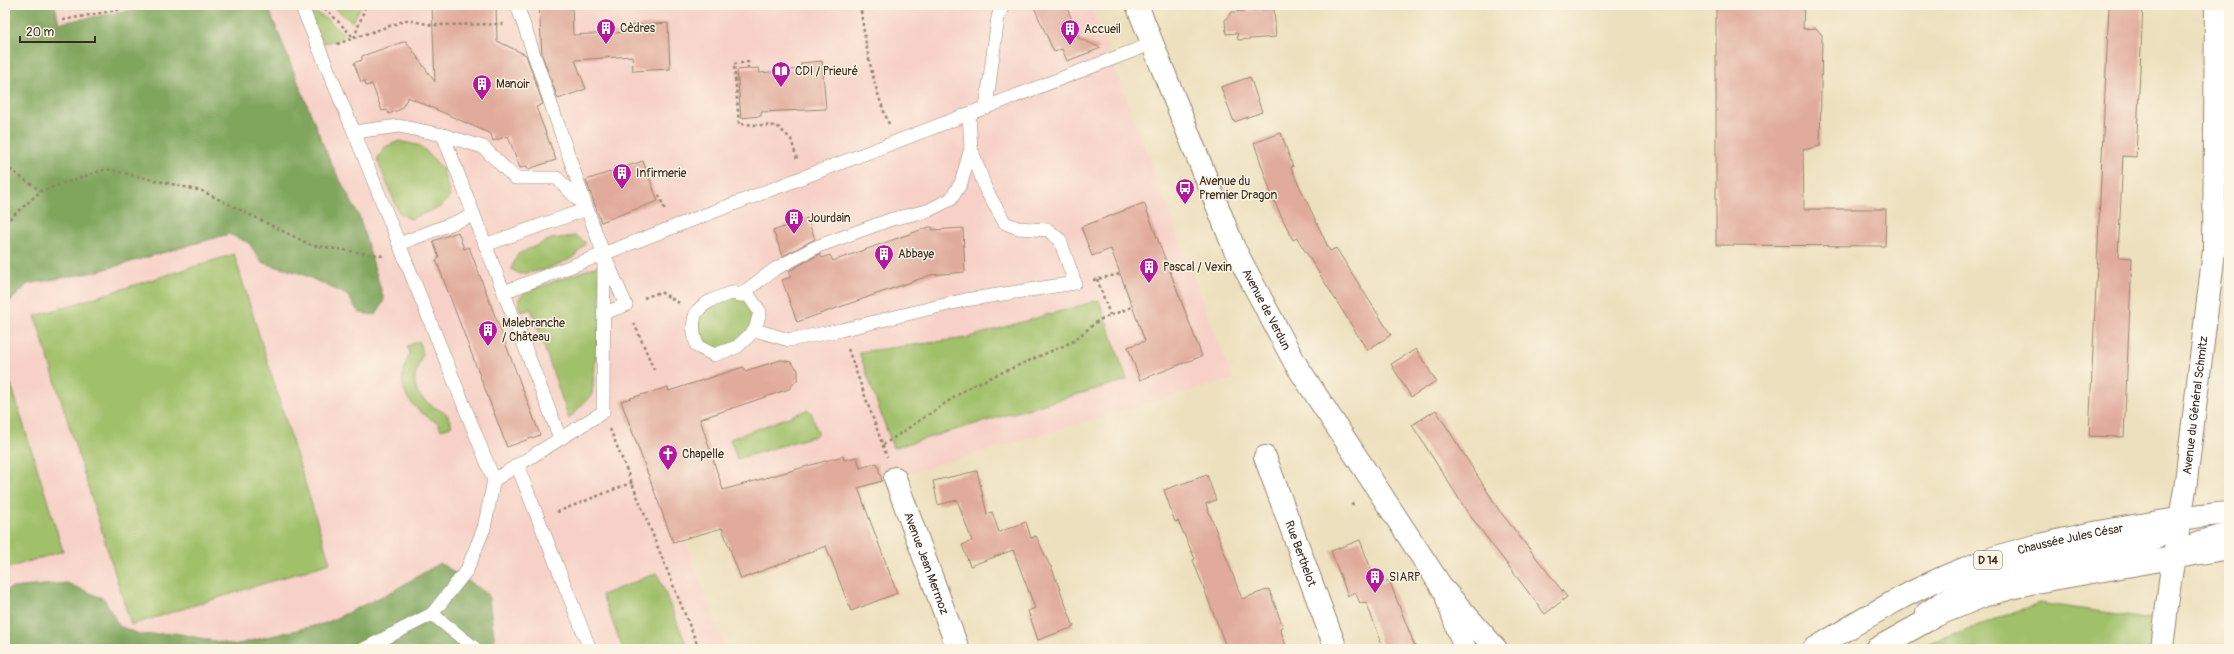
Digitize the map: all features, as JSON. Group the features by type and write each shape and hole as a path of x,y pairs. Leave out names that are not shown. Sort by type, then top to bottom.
{"main road":[{"name":"Avenue de Verdun","path":"1137,5 1151,44 1234,248 1295,364 1443,589 1496,649"},
{"name":"Avenue du Général Schmitz","path":"2162,649 2214,251 2216,5"},
{"name":"Rue Berthelot","path":"1265,457 1336,649"},
{"name":"Avenue Jean Mermoz","path":"894,478 958,649"},
{"name":"Chaussée Jules César","path":"1814,649 1863,619 1965,568 2017,550 2180,517 2229,513"},
{"path":"1876,649 1900,634 1945,600 1988,580 2054,561 2138,546 2155,539 2180,517"},
{"path":"2173,559 2181,551 2194,545 2229,534"},
{"path":"1900,634 1960,604 2030,583 2229,548"},
{"name":"Avenue de Verdun","path":"1443,589 1465,649"}],"lane":[{"path":"301,5 354,132 494,480 484,528 467,570 432,614 364,649"},
{"path":"517,5 522,24 587,209 604,255 626,305 604,313"},
{"path":"986,108 998,17 1003,5"},
{"path":"504,292 803,179 1151,44"},
{"path":"755,330 789,340 841,330 965,300 1075,283 1060,240 1048,230 1018,228 1005,223 986,190 971,148 969,115"},
{"path":"354,132 399,126 444,135 483,147 515,178 557,178 587,209"},
{"path":"444,135 560,438"},
{"path":"740,295 775,269 816,247 892,219 927,211 951,199 961,183 971,148"},
{"path":"485,245 587,209"},
{"path":"399,244 474,215"},
{"path":"494,480 603,412 604,255"},
{"path":"731,293 740,295 749,296 760,312 755,330 738,347 714,355 697,346 691,329 696,312 711,300 731,293"},
{"path":"517,465 590,649"},
{"path":"432,614 476,649"}],"path":[{"path":"63,20 144,5"},
{"path":"354,38 366,5"},
{"path":"860,5 868,62 880,103 897,142"},
{"path":"323,9 330,13 354,38"},
{"path":"320,50 407,20 432,25 522,24"},
{"path":"748,69 748,62 734,64 739,124 777,126 791,139 803,179"},
{"path":"5,166 41,191"},
{"path":"5,223 41,191 106,169 202,191 311,245 406,260"},
{"path":"1075,283 1120,274"},
{"path":"1097,279 1110,315"},
{"path":"655,372 626,305 660,292 696,312"},
{"path":"883,445 971,386 1072,342 1099,320 1132,307"},
{"path":"841,330 894,478"},
{"path":"603,412 633,482 699,649"},
{"path":"538,520 633,482"}],"shaded area":[{"path":"5,5 1091,5 1232,379 684,539 726,649 5,649"}],"green space":[{"path":"5,5 55,5 59,23 160,5 267,5 329,159 359,216 384,300 376,315 359,313 347,295 302,274 261,262 249,243 229,234 95,272 28,284 5,306"},
{"path":"331,5 362,5 352,22"},
{"path":"305,6 327,19 345,35 335,41 323,43"},
{"path":"399,141 421,146 443,169 450,197 440,207 410,219 399,213 377,159 385,147"},
{"path":"576,236 586,243 573,258 545,270 520,274 511,269 518,254 551,239"},
{"path":"234,254 330,563 131,625 35,316"},
{"path":"600,265 600,318 592,394 569,419 531,309 521,312 518,301 525,292"},
{"path":"732,296 747,298 757,313 753,329 736,344 715,353 699,345 698,314"},
{"path":"1099,300 1127,380 893,448 859,352 966,338"},
{"path":"419,341 423,354 418,366 415,384 421,397 447,414 452,426 441,430 438,423 427,417 411,403 403,386 405,365 410,353 407,346"},
{"path":"10,381 63,551 5,569 5,382"},
{"path":"807,410 811,412 818,433 815,436 737,459 730,439"},
{"path":"440,563 488,594 496,649 5,649 5,590 11,588 67,583 104,599 119,626 142,635 175,633 234,645 326,623 393,591"},
{"path":"657,573 688,649 623,649 602,595"},
{"path":"2039,603 2153,619 2149,649 1920,649 1929,643"}],"building":[{"name":"Manoir","path":"432,5 496,5 497,41 526,55 543,104 536,107 556,160 528,169 527,166 520,168 508,136 493,141 491,134 408,97 401,109 389,114 387,110 382,111 372,84 366,86 365,81 361,82 354,63 362,60 362,56 406,41 435,82"},
{"name":"Cèdres","path":"539,5 572,5 573,35 631,32 631,26 668,23 670,69 633,71 632,56 575,60 586,89 558,99 542,55"},
{"path":"1033,5 1066,5 1079,38 1101,48 1067,61 1062,49 1054,52"},
{"path":"1716,5 1804,5 1803,29 1816,28 1822,35 1820,146 1803,150 1804,209 1886,209 1885,246 1716,245"},
{"path":"2109,5 2143,5 2136,157 2123,156 2118,257 2132,258 2124,437 2089,436"},
{"path":"1274,9 1276,37 1238,40 1237,33 1226,34 1225,20 1232,12"},
{"name":"CDI / Prieuré","path":"822,61 826,109 761,112 761,116 741,118 737,70 759,68 760,73 801,69 801,63"},
{"path":"1250,77 1262,112 1234,122 1221,87"},
{"path":"1281,133 1293,167 1291,168 1330,251 1336,248 1391,335 1367,350 1297,238 1293,240 1273,199 1254,143"},
{"name":"Infirmerie","path":"643,161 658,201 601,222 586,180"},
{"name":"Pascal / Vexin","path":"1144,203 1202,356 1140,380 1128,347 1145,341 1111,249 1092,256 1081,227"},
{"name":"Jourdain","path":"807,218 815,239 783,256 773,231"},
{"name":"Abbaye","path":"932,227 933,230 963,228 965,272 931,275 797,322 782,280 791,277 789,271 820,254 822,258 830,255 833,261"},
{"name":"Malebranche / Château","path":"458,232 464,249 469,247 540,435 507,447 436,260 439,258 433,241"},
{"path":"1416,349 1436,381 1411,397 1391,364"},
{"path":"781,360 791,362 798,370 798,379 789,389 700,419 723,490 843,456 844,460 857,457 860,468 877,463 882,481 858,488 897,593 851,611 826,546 741,579 722,528 673,542 621,401 668,387 669,391 743,367 745,371"},
{"path":"1436,410 1499,510 1567,597 1545,614 1468,513 1412,425"},
{"path":"977,471 987,514 992,512 999,532 1026,522 1031,538 1036,536 1051,566 1074,627 1038,640 1028,611 1035,608 1013,550 970,566 962,545 972,541 957,500 938,505 933,481"},
{"path":"1207,475 1216,500 1206,504 1242,599 1269,589 1283,627 1280,628 1287,649 1227,649 1193,560 1195,559 1178,521 1175,522 1164,490"},
{"name":"SIARP","path":"1360,540 1377,585 1389,580 1416,649 1384,649 1366,602 1360,603 1355,592 1348,596 1331,551"}],"place":[{"name":"Cèdres","path":"606,45"},
{"name":"Accueil","path":"1070,46"},
{"name":"CDI / Prieuré","path":"781,88"},
{"name":"Manoir","path":"482,101"},
{"name":"Infirmerie","path":"622,190"},
{"name":"Avenue du Premier Dragon","path":"1185,205"},
{"name":"Jourdain","path":"794,235"},
{"name":"Abbaye","path":"884,271"},
{"name":"Pascal / Vexin","path":"1149,284"},
{"name":"Malebranche / Château","path":"488,347"},
{"name":"Chapelle","path":"668,471"},
{"name":"SIARP","path":"1375,594"}]}
